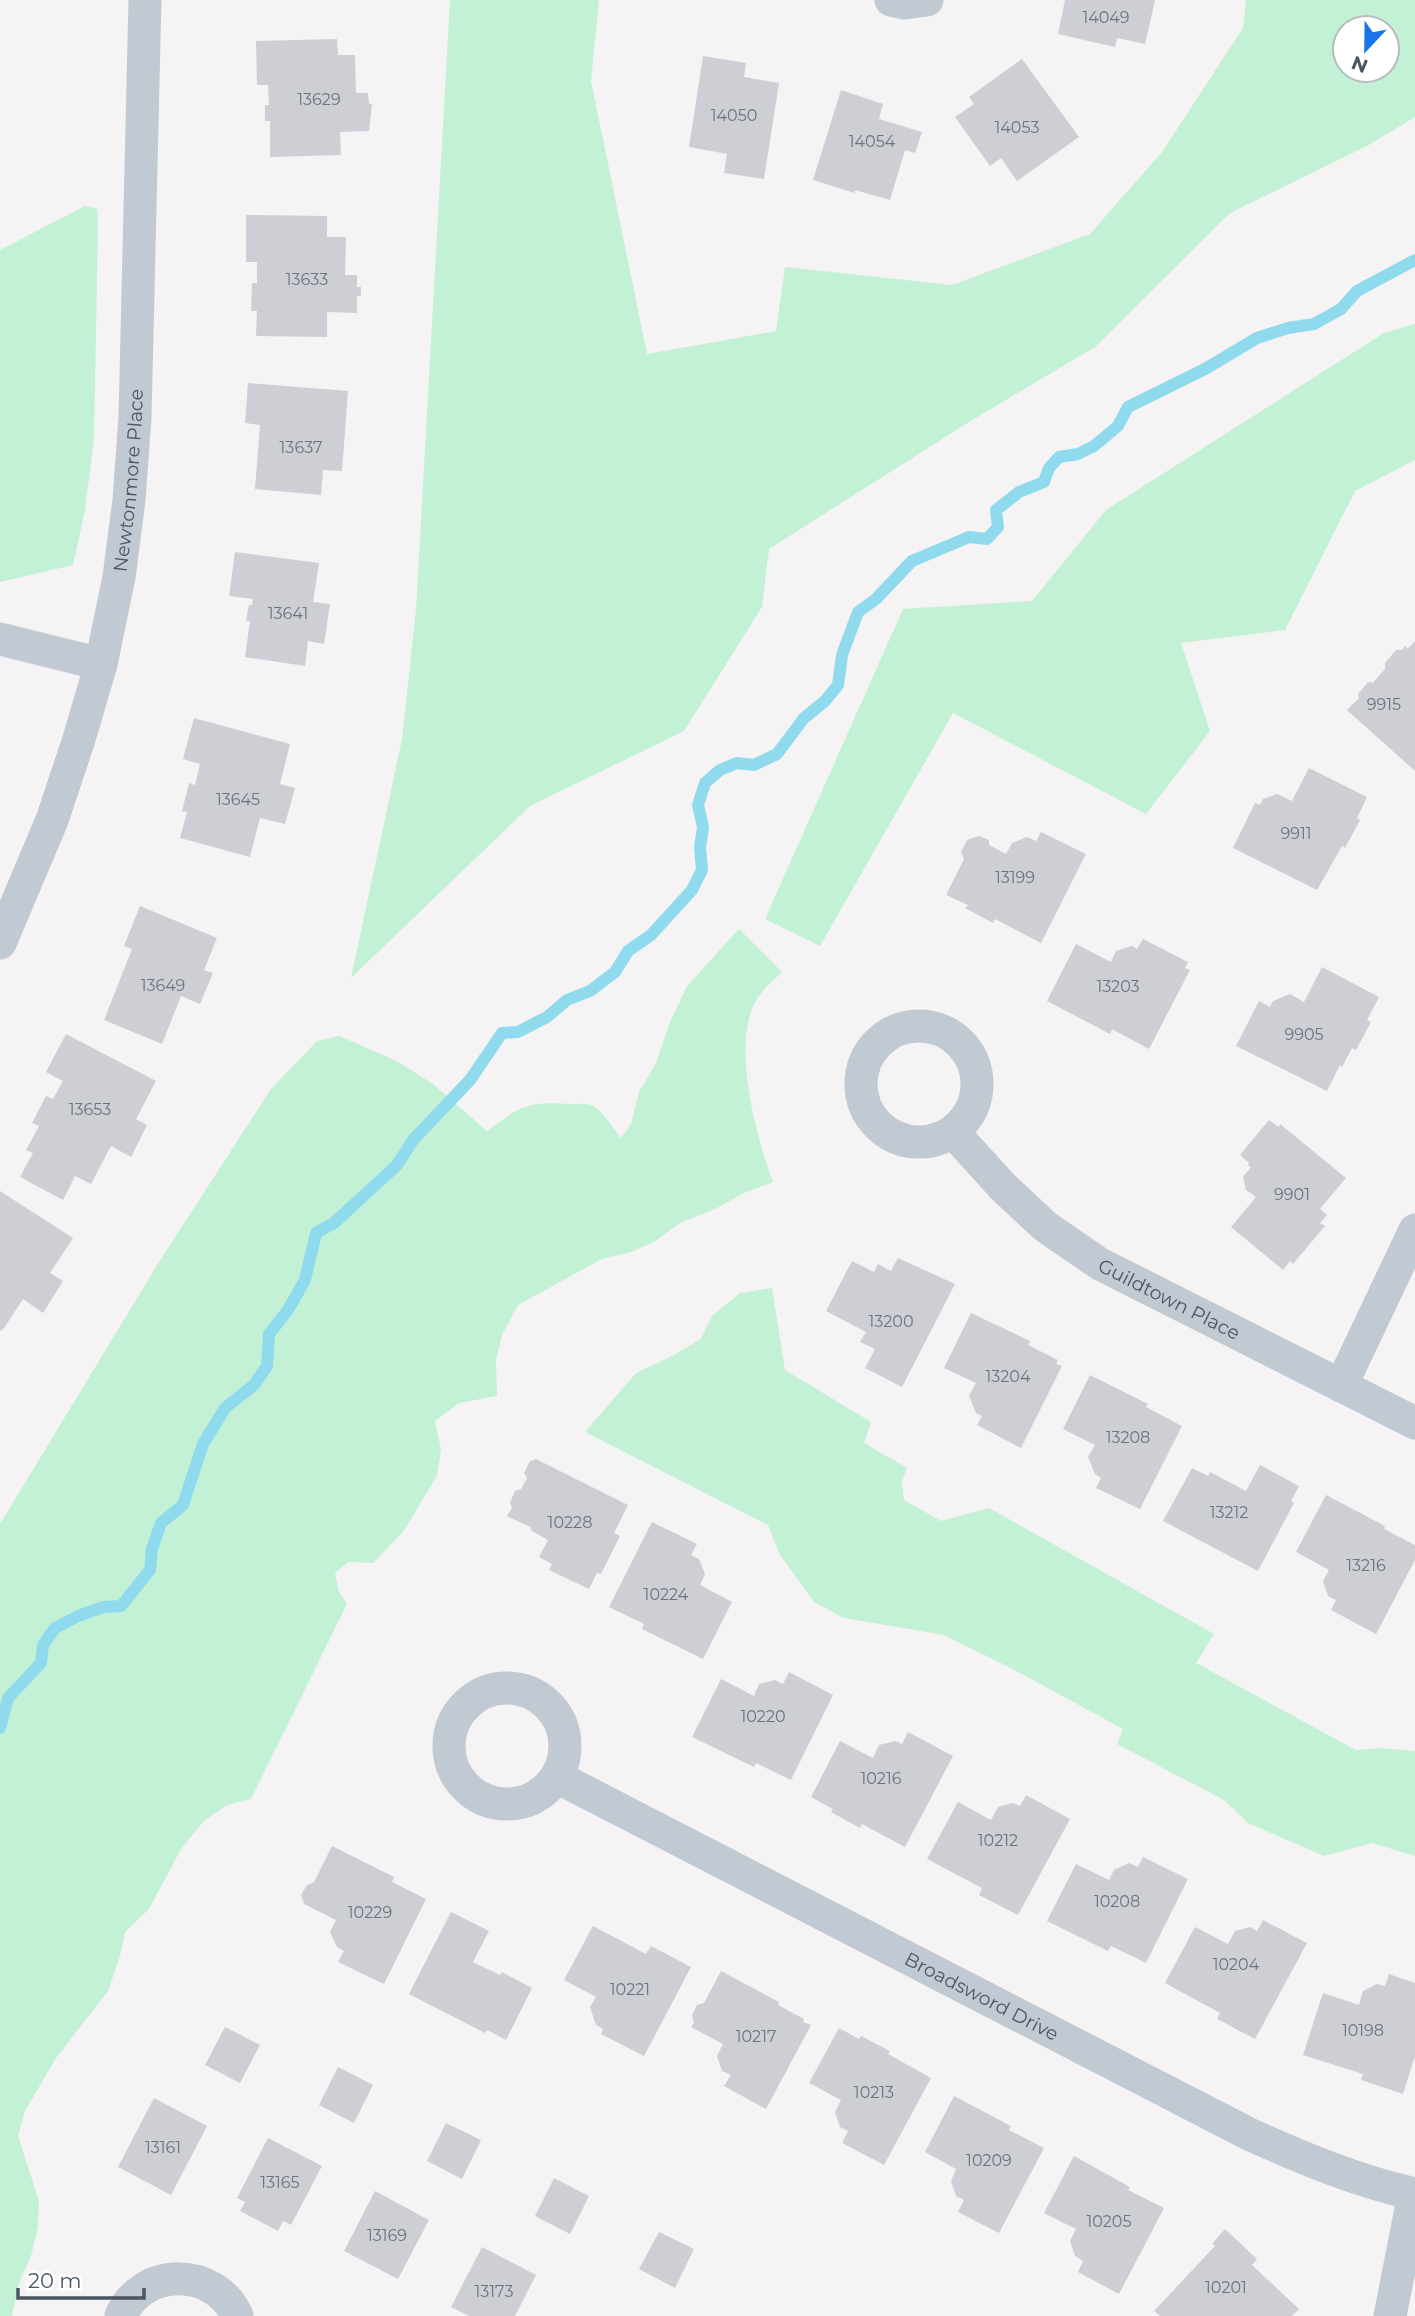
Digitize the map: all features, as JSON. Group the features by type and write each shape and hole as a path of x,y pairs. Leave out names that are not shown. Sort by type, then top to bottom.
{"street":[{"name":"Newtonmore Place","path":"0,943 52,820 101,664 119,577 129,500 135,417 145,0"},
{"path":"891,0 905,3 927,0"},
{"path":"0,639 101,664"},
{"name":"Guildtown Place","path":"953,1132 1003,1187 1046,1227 1100,1264 1415,1423"},
{"path":"1341,1386 1415,1230"},
{"name":"Broadsword Drive","path":"557,1777 1249,2134 1317,2164 1414,2194"},
{"path":"1390,2316 1414,2194"},
{"path":"121,2316 136,2294 152,2283 171,2278 191,2279 208,2285 225,2296 237,2316"}],"green space":[{"path":"450,0 599,0 591,81 647,354 776,331 785,267 952,285 1090,234 1162,152 1243,28 1246,0 1415,0 1415,117 1367,146 1230,213 1095,347 969,422 769,549 762,607 684,731 530,806 351,978 402,739 416,609"},
{"path":"85,206 97,209 98,223 94,439 85,510 73,565 0,582 0,250"},
{"path":"1415,324 1415,460 1355,491 1285,630 1181,643 1210,731 1146,814 953,713 820,946 765,919 903,609 1032,601 1106,510 1384,333"},
{"path":"739,929 782,972 756,1000 749,1019 746,1041 749,1091 773,1182 680,1223 654,1242 631,1252 602,1259 518,1305 502,1335 496,1360 497,1396 459,1403 435,1421 441,1449 437,1476 403,1532 373,1563 348,1562 335,1573 339,1592 347,1604 251,1799 227,1805 203,1822 181,1849 149,1909 125,1932 108,1991 56,2058 25,2111 18,2136 39,2201 38,2227 31,2256 19,2283 12,2316 0,2316 0,1524 159,1262 271,1089 317,1041 339,1036 397,1061 433,1084 487,1131 525,1107 543,1103 583,1104 591,1105 600,1111 621,1138 631,1124 639,1092 656,1063 670,1022 687,986"},
{"path":"772,1288 785,1370 871,1422 864,1443 907,1468 902,1481 904,1500 941,1521 989,1508 1214,1634 1196,1663 1356,1750 1382,1748 1415,1751 1415,1856 1372,1843 1324,1856 1248,1823 1224,1800 1117,1744 1123,1729 1011,1668 944,1635 844,1618 814,1602 780,1555 768,1525 585,1432 636,1373 701,1339 712,1316 740,1293"}],"building":[{"path":"1065,0 1155,0 1145,44 1117,38 1115,47 1058,34"},
{"path":"337,39 338,55 355,55 356,93 368,93 369,104 372,104 369,131 340,132 341,155 270,157 270,121 265,121 265,105 269,105 268,85 257,85 256,41"},
{"path":"703,56 746,63 744,77 779,83 764,179 724,173 727,154 689,147"},
{"path":"1022,59 1079,137 1017,181 1001,158 990,166 955,117 974,104 969,97"},
{"path":"841,90 883,104 879,119 922,132 915,153 905,150 890,200 813,180"},
{"path":"246,215 327,216 327,237 346,237 345,275 357,275 357,287 361,287 361,296 357,296 357,313 327,312 327,337 256,336 257,311 251,311 252,283 257,283 257,262 246,262"},
{"path":"248,383 348,391 342,471 323,470 321,495 255,489 260,425 245,423"},
{"path":"235,552 319,563 313,602 330,604 324,644 308,641 305,666 245,657 250,621 246,621 253,599 229,596"},
{"path":"1415,641 1415,771 1347,710 1359,698 1358,694 1368,682 1373,683 1385,669 1385,663 1396,650 1402,650 1405,646 1408,649"},
{"path":"194,718 290,744 280,784 295,788 285,824 260,818 250,857 180,838 187,812 182,811 189,783 195,785 200,764 183,759"},
{"path":"1309,768 1367,797 1357,818 1360,820 1345,848 1342,846 1317,890 1233,848 1255,803 1260,805 1263,799 1277,794 1292,801"},
{"path":"1041,832 1086,854 1041,943 995,919 993,923 965,908 968,905 946,895 964,859 961,852 967,840 979,836 989,840 989,845 1006,854 1012,843 1027,837 1036,841"},
{"path":"140,906 217,938 204,970 213,973 200,1004 181,996 162,1044 104,1020 132,949 124,946"},
{"path":"1143,939 1188,962 1185,968 1190,970 1149,1049 1112,1029 1110,1034 1047,1001 1076,944 1111,962 1116,951 1132,946 1137,949"},
{"path":"1322,967 1379,997 1367,1020 1371,1022 1356,1050 1352,1048 1327,1091 1236,1046 1259,1001 1270,1007 1273,1001 1290,994 1304,1002"},
{"path":"66,1034 156,1081 136,1119 147,1125 131,1157 111,1146 91,1184 75,1176 63,1200 20,1177 33,1153 26,1150 39,1126 32,1123 46,1096 53,1099 63,1081 46,1072"},
{"path":"1269,1120 1279,1127 1280,1124 1346,1178 1320,1209 1327,1215 1320,1223 1325,1226 1293,1264 1290,1261 1283,1270 1231,1227 1256,1197 1246,1190 1243,1177 1251,1167 1240,1155"},
{"path":"0,1191 73,1238 50,1273 63,1281 43,1313 23,1299 2,1331 0,1330"},
{"path":"898,1258 955,1284 902,1387 865,1368 875,1349 860,1342 866,1332 826,1311 852,1261 874,1272 878,1264 891,1271"},
{"path":"971,1313 1030,1341 1028,1345 1058,1360 1056,1364 1062,1366 1021,1448 977,1425 982,1416 976,1413 969,1396 976,1383 944,1368"},
{"path":"1090,1375 1148,1404 1146,1407 1182,1426 1140,1509 1096,1488 1101,1478 1095,1474 1088,1457 1095,1445 1063,1429"},
{"path":"536,1459 628,1505 614,1533 620,1536 601,1574 597,1573 589,1589 549,1570 552,1564 539,1557 548,1540 530,1530 532,1528 507,1516 512,1508 510,1502 515,1491 521,1489 527,1478 524,1473 530,1461"},
{"path":"1260,1465 1299,1486 1291,1501 1294,1503 1258,1571 1163,1521 1192,1468 1208,1476 1210,1472 1246,1491"},
{"path":"1326,1495 1415,1545 1415,1560 1376,1634 1331,1610 1336,1600 1328,1596 1323,1581 1329,1570 1296,1552"},
{"path":"652,1522 697,1544 691,1555 699,1559 705,1574 700,1585 732,1602 703,1659 642,1629 644,1624 609,1607"},
{"path":"789,1672 833,1695 791,1780 756,1763 754,1767 692,1737 721,1679 754,1696 759,1684 775,1680 783,1684"},
{"path":"908,1732 953,1756 905,1847 862,1824 860,1828 811,1797 840,1741 873,1758 879,1745 895,1741 902,1744"},
{"path":"1026,1795 1070,1819 1018,1915 979,1895 982,1888 927,1859 958,1802 991,1820 998,1807 1013,1803 1020,1806"},
{"path":"332,1846 394,1877 392,1882 426,1899 384,1984 338,1962 344,1951 337,1947 330,1932 336,1920 304,1904 301,1895 307,1885 314,1882"},
{"path":"1143,1857 1188,1879 1146,1963 1111,1946 1108,1951 1047,1921 1076,1864 1109,1880 1114,1870 1129,1863 1138,1867"},
{"path":"451,1912 489,1931 473,1962 500,1975 502,1972 532,1988 506,2040 487,2030 485,2033 409,1994"},
{"path":"1263,1920 1307,1943 1255,2039 1217,2019 1220,2013 1165,1983 1195,1927 1228,1944 1235,1931 1250,1927 1257,1931"},
{"path":"593,1926 646,1954 651,1946 691,1967 644,2056 601,2034 603,2029 596,2025 590,2007 596,1997 564,1980"},
{"path":"721,1971 779,2002 778,2005 811,2025 766,2109 724,2086 731,2075 722,2071 717,2056 723,2044 691,2027 694,2023 692,2015 697,2005 704,2003"},
{"path":"1389,1974 1415,1983 1415,2056 1403,2094 1361,2080 1363,2074 1303,2055 1323,1993 1359,2005 1363,1991 1377,1984 1385,1986"},
{"path":"225,2027 260,2045 240,2083 205,2065"},
{"path":"839,2028 890,2051 888,2054 931,2078 884,2165 842,2143 848,2131 840,2127 835,2112 841,2100 809,2083"},
{"path":"338,2067 373,2085 354,2123 319,2105"},
{"path":"954,2096 1011,2126 1009,2130 1044,2148 999,2233 958,2212 964,2200 956,2196 951,2181 956,2169 925,2152"},
{"path":"154,2098 207,2126 171,2195 118,2167"},
{"path":"446,2123 481,2140 462,2179 427,2161"},
{"path":"268,2138 322,2166 291,2225 283,2221 278,2231 240,2211 245,2202 237,2198"},
{"path":"1074,2156 1130,2187 1128,2190 1164,2208 1119,2294 1078,2272 1083,2261 1075,2256 1070,2241 1076,2229 1044,2213"},
{"path":"554,2178 589,2196 570,2234 535,2216"},
{"path":"375,2191 429,2220 398,2279 344,2251"},
{"path":"1225,2229 1257,2259 1252,2265 1299,2309 1292,2316 1160,2316 1154,2311 1215,2246 1212,2244"},
{"path":"659,2232 694,2249 675,2288 639,2269"},
{"path":"482,2247 536,2275 515,2316 469,2316 451,2307"}],"waterway":[{"path":"0,1728 8,1698 41,1663 43,1645 55,1628 103,1607 121,1606 150,1570 152,1549 161,1523 183,1505 203,1444 225,1408 254,1385 267,1366 269,1334 288,1310 305,1280 316,1233 334,1223 397,1165 413,1140 470,1080 502,1033 518,1032 547,1017 567,1000 590,991 615,972 628,951 651,935 692,890 702,870 700,847 703,827 698,805 705,783 720,770 737,763 754,765 777,754 804,718 825,701 838,685 842,655 858,612 876,599 912,561 969,537 987,539 998,527 996,510 1019,492 1044,482 1049,468 1059,457 1078,454 1094,446 1118,426 1128,407 1205,369 1257,338 1288,328 1314,324 1341,309 1357,291 1415,260"}]}
